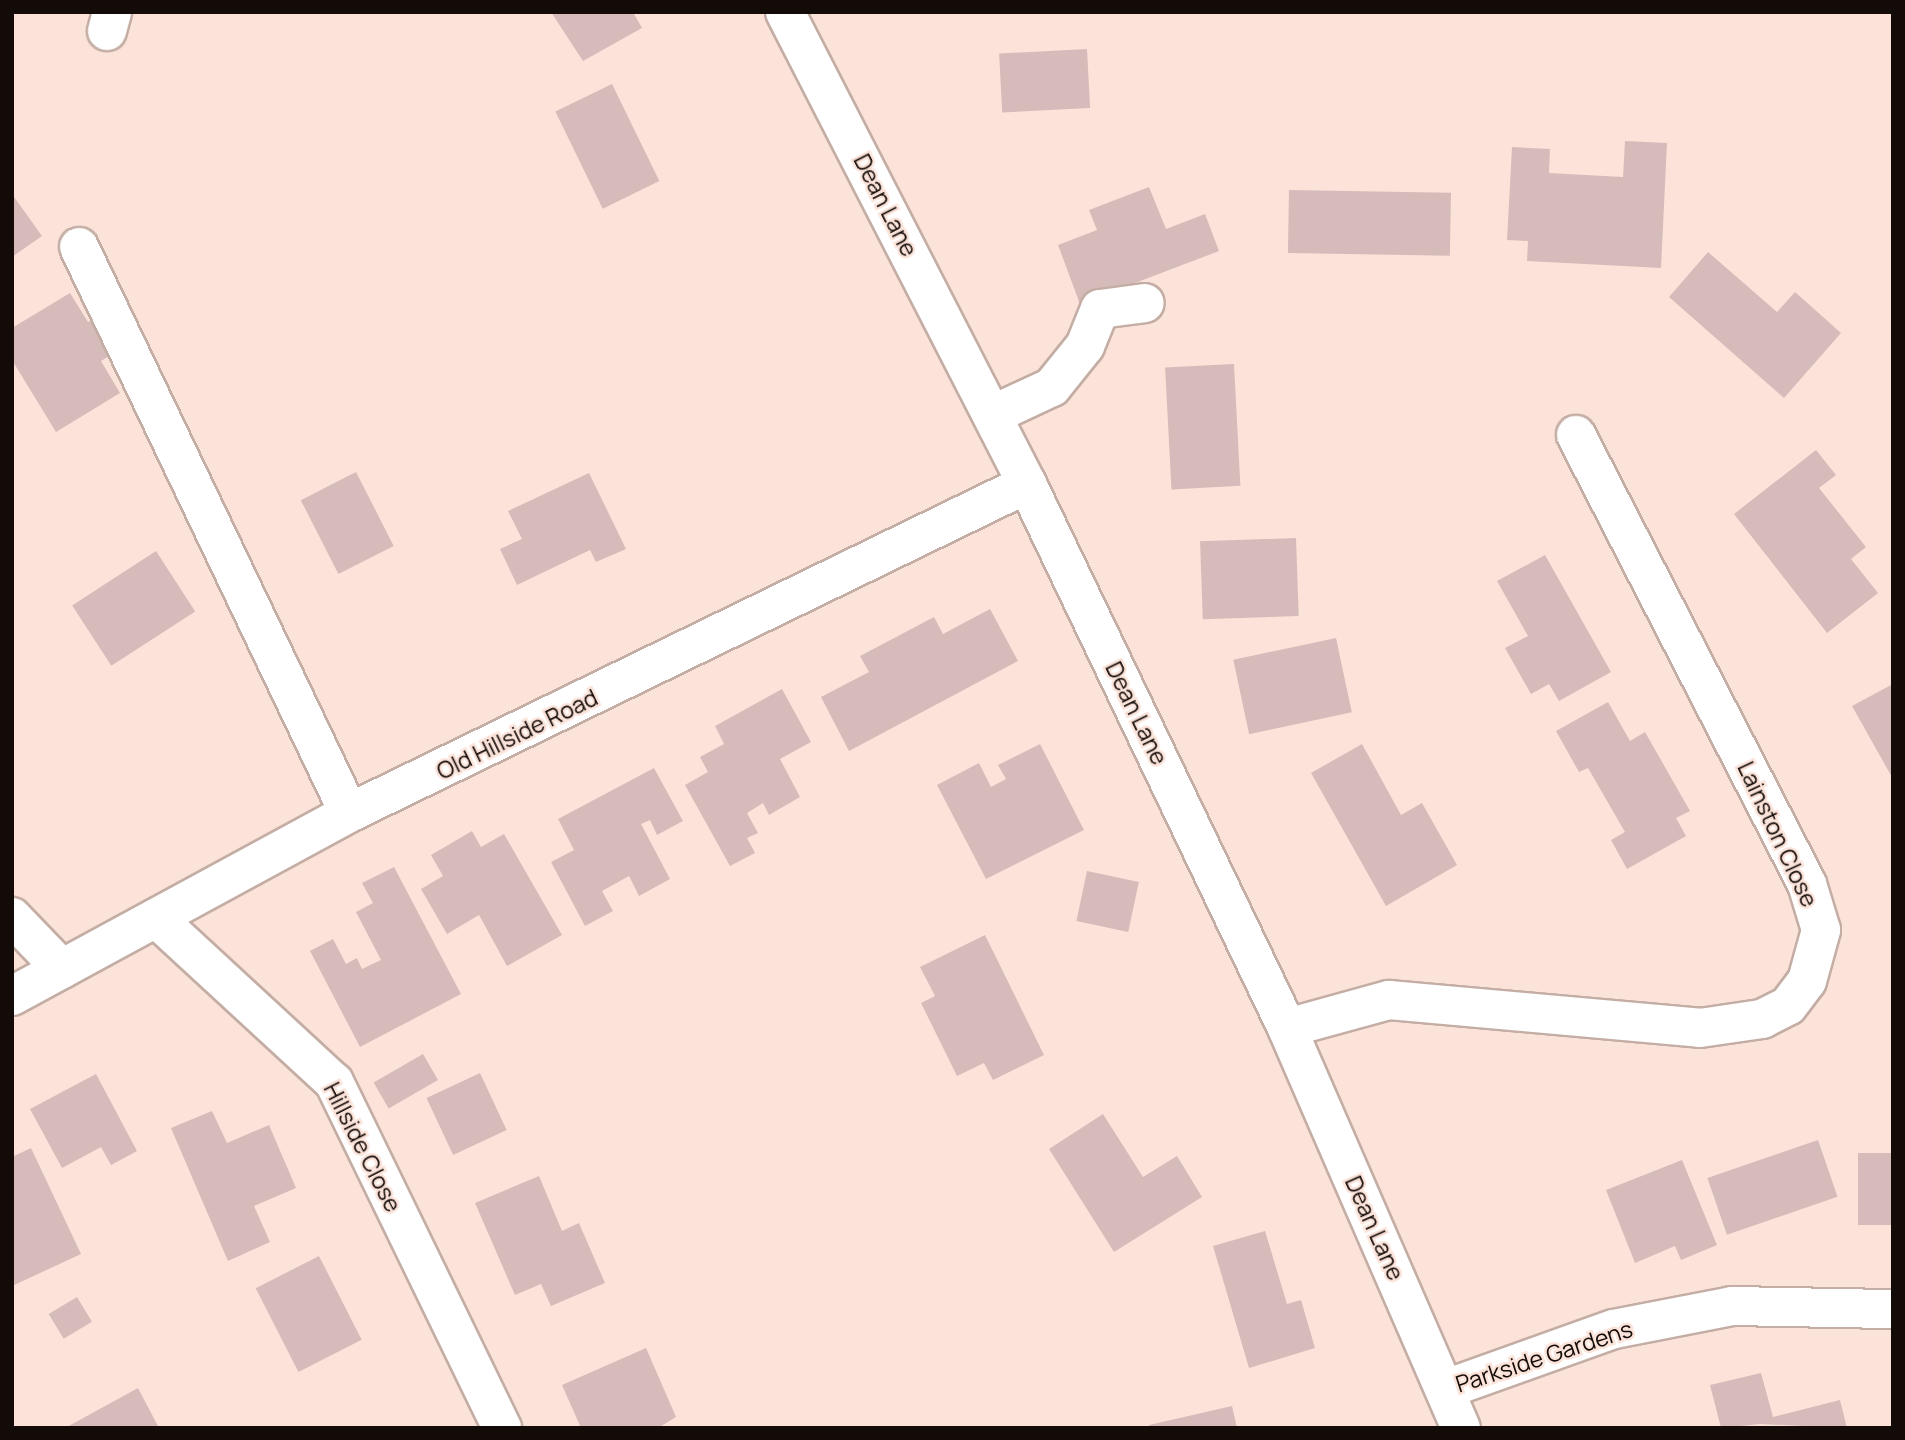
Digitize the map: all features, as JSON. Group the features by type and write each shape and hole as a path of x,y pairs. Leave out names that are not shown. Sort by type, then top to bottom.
{"street":[{"name":"Dean Lane","path":"785,12 1027,484 1287,1028 1461,1428"},
{"path":"79,247 349,813"},
{"path":"992,415 1052,387 1085,346 1100,309 1145,303"},
{"name":"Lainston Close","path":"1287,1028 1389,1000 1700,1028 1762,1019 1788,1006 1807,981 1821,930 1807,884 1576,435"},
{"name":"Old Hillside Road","path":"12,996 349,813 1027,484"},
{"path":"12,917 62,969"},
{"name":"Hillside Close","path":"156,918 334,1082 502,1428"},
{"name":"Parkside Gardens","path":"1446,1389 1614,1329 1732,1306 1893,1309"}],"building":[{"path":"551,12 633,12 642,28 583,61"},
{"path":"1087,49 1090,108 1002,113 999,54"},
{"path":"612,84 659,181 603,209 555,112"},
{"path":"1625,141 1667,143 1661,268 1527,261 1528,241 1507,240 1512,147 1550,149 1549,173 1623,177"},
{"path":"1149,187 1166,229 1205,214 1219,251 1080,304 1058,245 1097,230 1089,210"},
{"path":"1289,190 1451,193 1450,256 1288,253"},
{"path":"12,194 42,236 12,257"},
{"path":"1708,252 1777,312 1795,292 1841,333 1784,398 1669,297"},
{"path":"70,293 88,322 98,316 119,350 101,361 120,393 56,432 12,360 12,328"},
{"path":"1234,364 1240,486 1171,489 1165,368"},
{"path":"1816,450 1836,475 1819,488 1866,547 1851,559 1878,593 1827,633 1734,514"},
{"path":"356,472 394,546 338,574 301,500"},
{"path":"589,473 626,549 596,562 590,550 517,585 500,549 522,539 508,511"},
{"path":"1296,538 1299,616 1203,619 1200,541"},
{"path":"156,551 195,611 111,666 72,605"},
{"path":"1545,555 1611,672 1559,701 1549,684 1531,694 1505,648 1528,636 1497,581"},
{"path":"990,609 1018,661 849,751 821,697 869,672 860,656 934,617 943,634"},
{"path":"1336,638 1352,712 1249,734 1233,660"},
{"path":"1893,684 1893,779 1852,706"},
{"path":"782,689 811,742 780,759 800,797 769,815 763,803 747,813 758,833 747,838 755,853 730,866 685,785 708,772 700,757 724,744 715,726"},
{"path":"1608,702 1630,741 1645,732 1690,811 1676,818 1686,836 1627,869 1611,840 1625,832 1588,768 1579,772 1556,731"},
{"path":"1040,744 1084,830 986,879 937,785 979,763 991,787 1006,779 998,765"},
{"path":"1362,744 1401,815 1422,803 1457,865 1386,906 1311,773"},
{"path":"654,768 683,821 657,835 650,820 641,824 670,879 639,896 629,876 602,891 613,911 585,926 551,862 574,850 558,819"},
{"path":"472,831 481,847 504,834 562,935 507,966 479,915 447,934 421,889 443,876 431,855"},
{"path":"394,867 461,994 360,1047 310,951 333,939 346,964 357,958 362,969 381,960 356,912 373,903 362,883"},
{"path":"1087,871 1139,882 1128,932 1076,921"},
{"path":"985,935 1044,1055 993,1080 984,1063 957,1076 921,1003 935,996 920,967"},
{"path":"423,1054 438,1080 389,1108 374,1082"},
{"path":"480,1073 507,1130 453,1155 427,1098"},
{"path":"96,1074 137,1151 111,1165 101,1147 62,1168 30,1109"},
{"path":"212,1111 227,1143 269,1125 296,1188 254,1206 270,1242 228,1261 171,1128"},
{"path":"1103,1114 1143,1177 1177,1156 1202,1197 1114,1252 1049,1149"},
{"path":"1818,1140 1838,1197 1727,1235 1707,1178"},
{"path":"31,1148 81,1254 12,1286 12,1157"},
{"path":"1858,1153 1893,1153 1893,1225 1858,1225"},
{"path":"1682,1160 1717,1245 1681,1260 1675,1246 1635,1263 1606,1190"},
{"path":"539,1176 562,1231 579,1223 605,1283 551,1306 541,1284 515,1295 475,1203"},
{"path":"1265,1231 1287,1304 1301,1300 1315,1348 1249,1368 1213,1246"},
{"path":"319,1256 362,1340 298,1372 256,1288"},
{"path":"77,1297 92,1322 64,1339 49,1314"},
{"path":"646,1348 676,1417 658,1428 581,1428 562,1385"},
{"path":"1761,1373 1773,1417 1840,1400 1847,1428 1760,1424 1721,1428 1710,1385"},
{"path":"138,1388 159,1428 65,1428"},
{"path":"1232,1406 1237,1428 1150,1428 1149,1425"}]}
